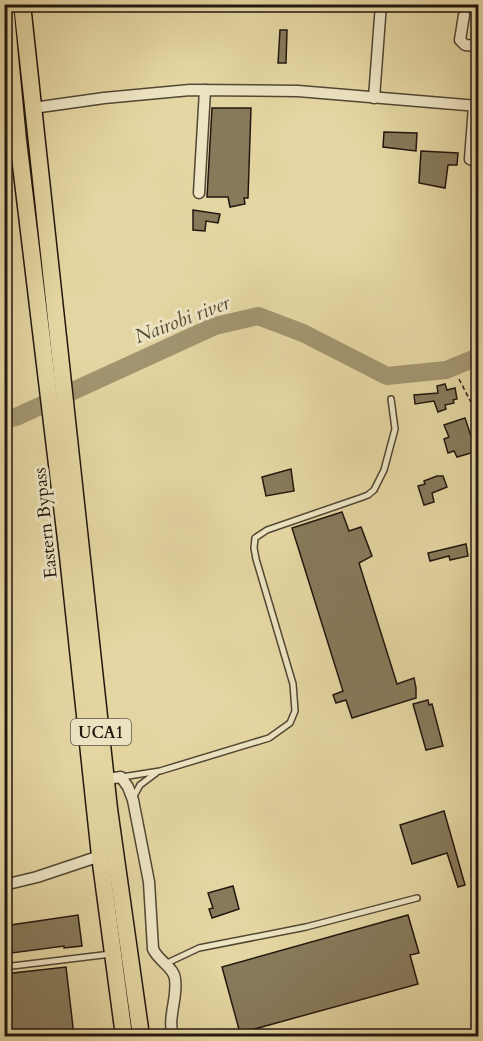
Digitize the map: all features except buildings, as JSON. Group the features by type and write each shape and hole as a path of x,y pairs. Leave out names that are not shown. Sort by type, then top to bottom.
{"main road":[{"name":"Eastern Bypass","path":"6,4 8,78 18,140 45,365 61,430 113,778 141,1036"},
{"name":"Eastern Bypass","path":"22,4 59,353 61,430 100,856 124,1036"}],"street":[{"path":"374,98 381,4"},
{"path":"464,15 460,40 465,45 478,46"},
{"path":"33,108 104,98 205,90 298,91 476,106 470,159 478,163"},
{"path":"200,193 205,90"},
{"path":"4,152 18,140"},
{"path":"113,778 128,787 133,800 149,882 153,949 158,959 171,969 175,978 171,1020 173,1036"},
{"path":"4,885 38,877 100,856"}],"lane":[{"path":"113,778 160,771 269,738 290,723 295,711 293,684 256,559 255,538 267,530 360,498 374,490 384,470 395,429 391,399"},
{"path":"133,800 140,785 160,771"},
{"path":"165,964 199,948 306,927 417,898"},
{"path":"4,967 112,954"}],"path":[{"path":"459,379 478,417"}],"waterway":[{"name":"Nairobi river","path":"4,419 16,417 215,326 258,316 303,333 387,376 446,370 478,357"}]}
